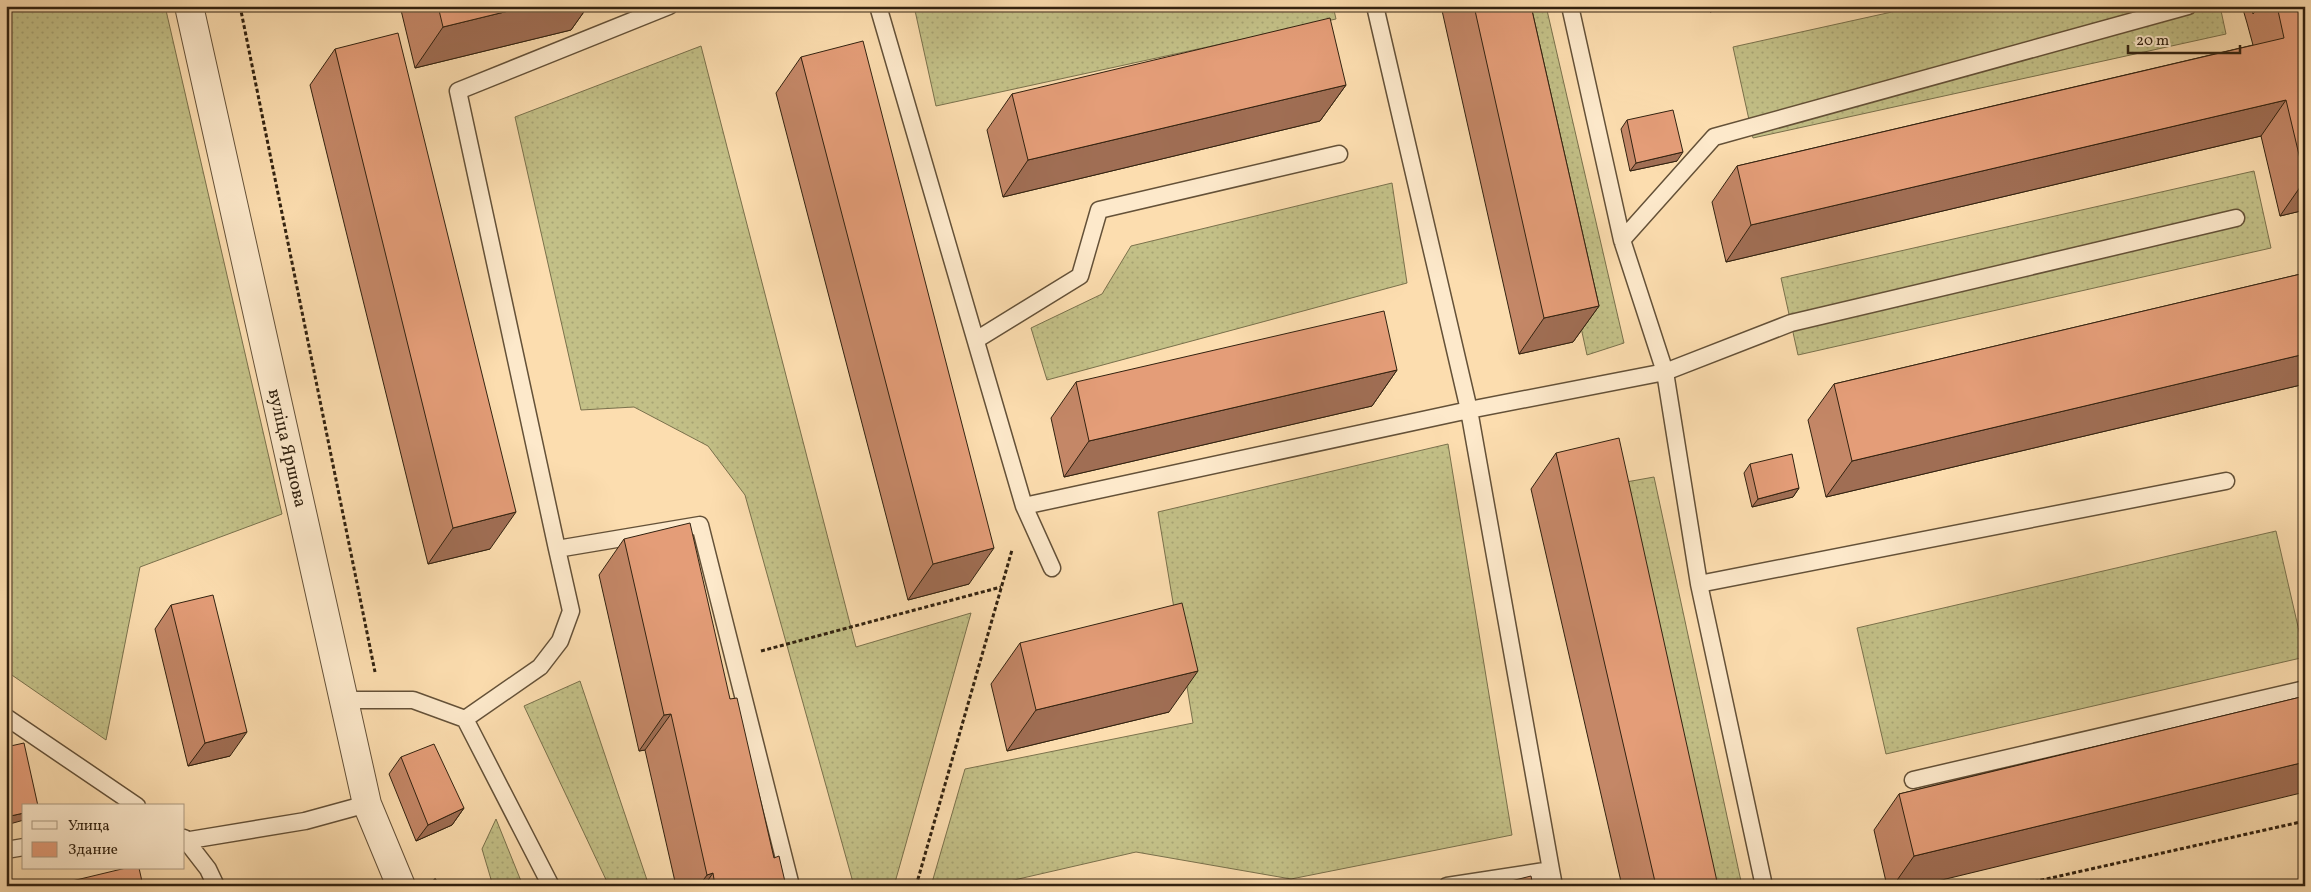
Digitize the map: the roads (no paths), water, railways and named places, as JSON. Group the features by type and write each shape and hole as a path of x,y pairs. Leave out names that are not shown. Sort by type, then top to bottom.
{"street":[{"name":"вуліца Яршова","path":"189,6 367,804 401,886"}],"lane":[{"path":"464,719 540,667 560,641 571,611 458,91 669,6"},
{"path":"878,6 1024,506 1052,568"},
{"path":"1375,6 1470,410 1552,878 1447,886"},
{"path":"1570,6 1622,240 1665,372 1699,584 1764,886"},
{"path":"1622,240 1714,137 2188,6"},
{"path":"976,340 1080,276 1099,210 1339,154"},
{"path":"1024,506 1470,410 1665,372 1791,324 2236,218"},
{"path":"1699,584 2226,481"},
{"path":"557,549 700,525 791,886"},
{"path":"1913,780 2305,689"},
{"path":"344,700 413,700 464,719 551,886"},
{"path":"8,719 134,804"},
{"path":"216,886 208,869 185,840 305,821 367,804"},
{"path":"6,850 22,847"}]}
